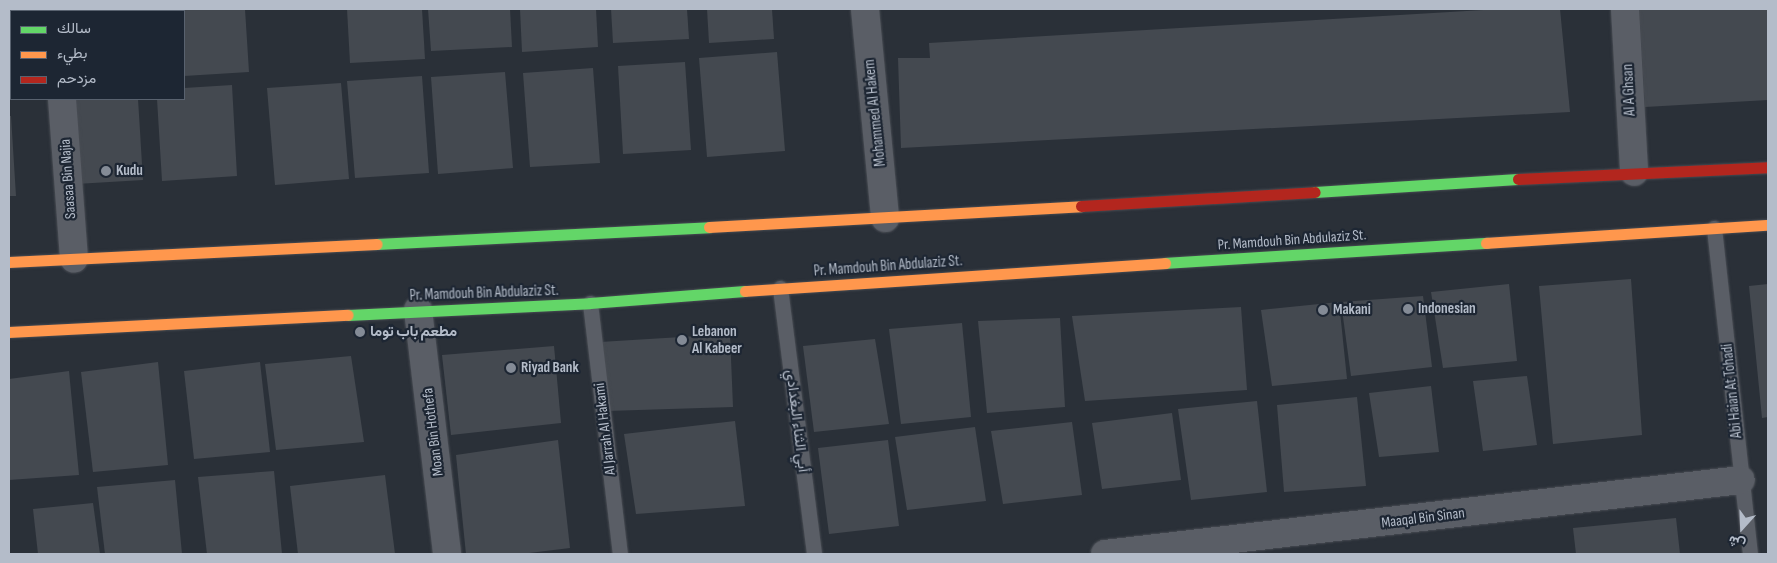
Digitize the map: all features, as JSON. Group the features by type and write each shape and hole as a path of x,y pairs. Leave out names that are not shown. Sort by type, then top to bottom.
{"street":[{"name":"Mohammed Al Hakem","path":"864,9 886,218"},
{"name":"Al A Ghsan","path":"1625,9 1634,172"},
{"name":"Saasaa Bin Najia","path":"62,100 74,260"},
{"path":"9,262 886,218 1634,172 1768,167"},
{"name":"Pr. Mamdouh Bin Abdulaziz St.","path":"9,332 418,310 590,303 780,288 1768,225"},
{"name":"Moan Bin Hothefa","path":"418,310 447,554"},
{"name":"Maaqal Bin Sinan","path":"1105,554 1252,546 1741,480"}],"lane":[{"name":"Abi Haian At Tohadi","path":"1714,228 1750,554"},
{"name":"أبي الثناء البغدادي","path":"780,288 814,554"},
{"name":"Al Jarrah Al Hakami","path":"590,303 620,554"}],"building":[{"path":"78,9 157,9 157,10"},
{"path":"245,9 249,72 185,76 185,10 166,10"},
{"path":"347,9 422,9 425,59 350,63"},
{"path":"428,9 510,9 512,47 431,51"},
{"path":"520,9 596,9 598,47 522,52"},
{"path":"611,9 687,9 689,39 613,43"},
{"path":"707,9 772,9 774,39 709,43"},
{"path":"1500,9 1560,9 1570,112 901,148 898,58 930,58 929,43"},
{"path":"1639,9 1768,9 1768,100 1645,107"},
{"path":"777,52 785,151 707,157 699,58"},
{"path":"685,62 691,150 623,154 618,66"},
{"path":"593,68 600,163 530,167 523,73"},
{"path":"505,72 513,168 438,174 431,77"},
{"path":"422,76 429,173 355,178 347,81"},
{"path":"341,83 349,179 275,185 267,88"},
{"path":"232,85 237,176 162,181 157,100 185,100 185,88"},
{"path":"71,100 138,100 143,180 76,184"},
{"path":"9,116 11,116 16,196 9,196"},
{"path":"1631,279 1642,435 1553,444 1539,286"},
{"path":"1509,284 1517,361 1443,368 1431,292"},
{"path":"1768,284 1768,417 1762,418 1749,286"},
{"path":"1423,296 1432,367 1351,376 1341,302"},
{"path":"1339,302 1347,379 1272,386 1261,310"},
{"path":"1241,307 1247,390 1085,401 1072,316"},
{"path":"1060,318 1065,407 987,413 978,321"},
{"path":"962,323 971,417 901,424 889,329"},
{"path":"730,334 733,407 607,411 600,342"},
{"path":"875,339 889,424 814,432 803,346"},
{"path":"554,346 561,423 451,435 442,355"},
{"path":"351,356 364,442 276,450 265,364"},
{"path":"158,362 168,465 93,472 81,372"},
{"path":"260,362 270,452 194,459 184,371"},
{"path":"69,371 79,475 9,480 9,379"},
{"path":"1527,376 1537,445 1483,451 1473,381"},
{"path":"1431,386 1439,452 1379,457 1369,393"},
{"path":"1357,397 1366,486 1284,492 1277,405"},
{"path":"1257,401 1267,492 1191,500 1178,409"},
{"path":"1172,413 1181,480 1102,489 1092,423"},
{"path":"735,421 745,506 636,514 624,434"},
{"path":"1072,422 1082,495 1003,504 991,431"},
{"path":"975,427 986,501 907,510 895,437"},
{"path":"558,440 570,548 521,554 466,554 456,455"},
{"path":"888,440 899,526 829,534 818,448"},
{"path":"274,471 282,554 207,554 198,477"},
{"path":"385,475 395,554 298,554 290,486"},
{"path":"175,480 182,554 105,554 97,487"},
{"path":"93,503 100,554 38,554 33,509"},
{"path":"1676,518 1680,554 1576,554 1573,528"}],"traffic: fast":[{"path":"1315,192 1518,179"},
{"path":"377,244 709,227"},
{"path":"1165,263 1486,243"},
{"path":"348,315 590,303 745,291"}],"traffic: slow":[{"path":"709,227 1081,206"},
{"path":"1486,243 1768,225"},
{"path":"9,262 377,244"},
{"path":"745,291 1165,263"},
{"path":"9,332 348,315"}],"traffic: jam":[{"path":"1518,179 1768,167"},
{"path":"1081,206 1315,192"}],"place":[{"name":"Kudu","path":"106,171"},
{"name":"Indonesian","path":"1408,309"},
{"name":"Makani","path":"1323,310"},
{"name":"مطعم باب توما","path":"360,332"},
{"name":"Lebanon Al Kabeer","path":"682,340"},
{"name":"Riyad Bank","path":"511,368"}]}
